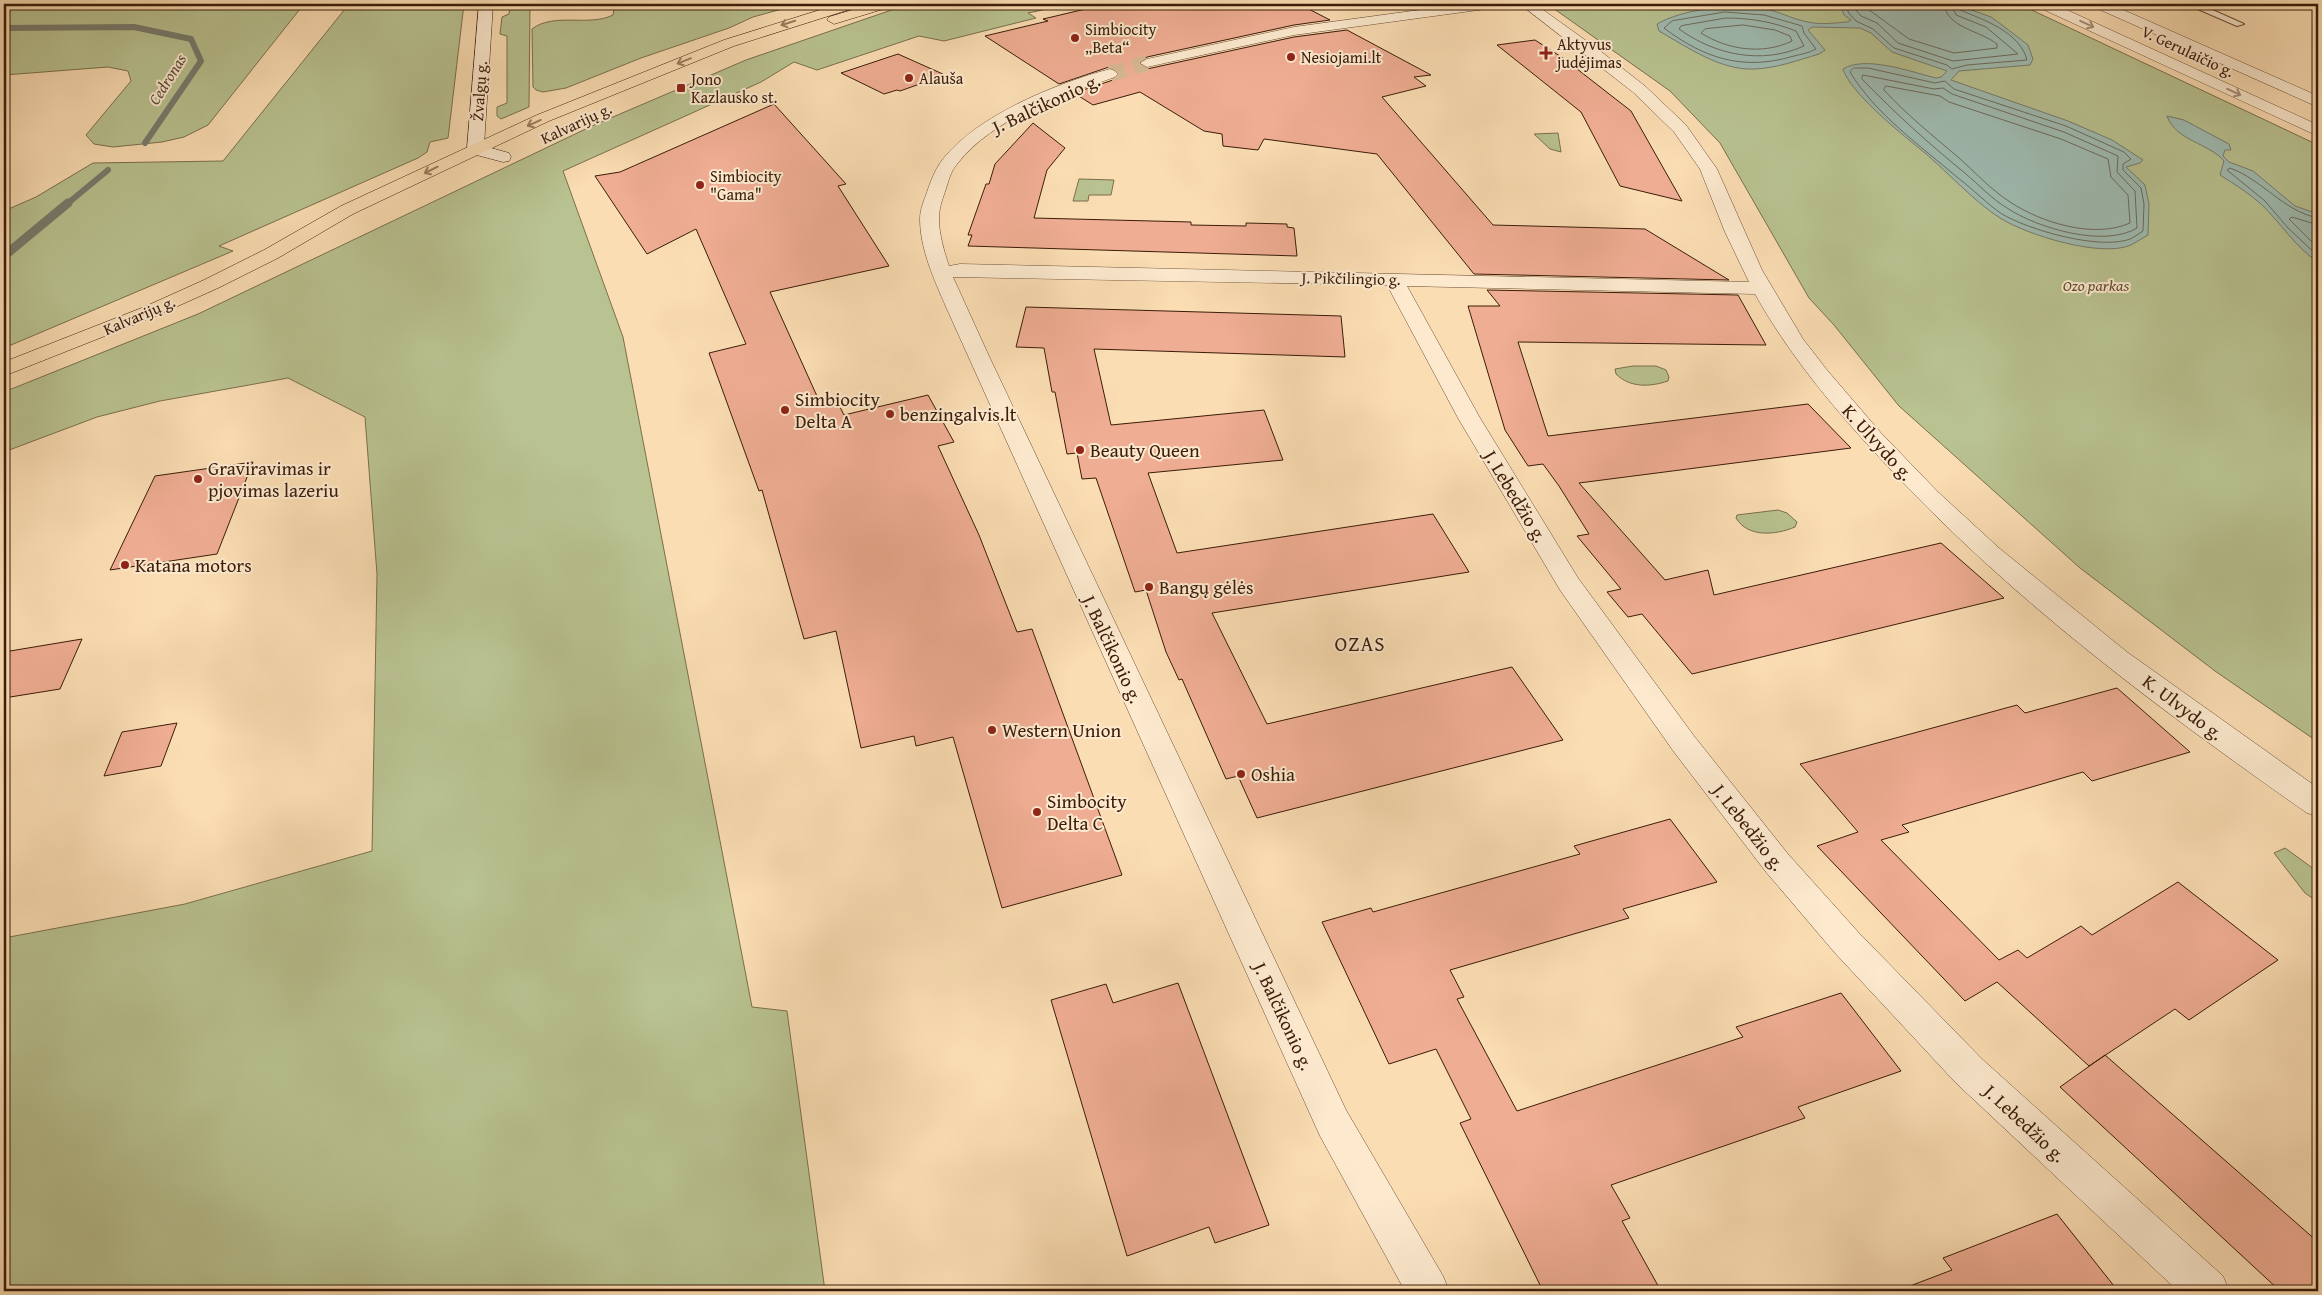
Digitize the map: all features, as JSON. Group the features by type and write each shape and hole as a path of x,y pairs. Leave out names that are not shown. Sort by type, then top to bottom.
{"main road":[{"name":"Kalvarijų g.","path":"271,254 347,210 475,148 729,43 852,4"},
{"name":"Kalvarijų g.","path":"600,111 750,50 885,4"},
{"path":"729,43 750,50"},
{"name":"Kalvarijų g.","path":"4,370 151,311 271,254 368,217 520,149"}],"street":[{"name":"Žvalgų g.","path":"486,4 475,148 503,157"},
{"path":"1147,63 1294,30 1493,4"},
{"name":"K. Ulvydo g.","path":"1527,4 1639,90 1679,128 1697,149 1713,176 1726,215 1761,288 1817,372 1895,462 1948,515 2008,569 2091,638 2239,750 2318,804"},
{"name":"V. Gerulaičio g.","path":"2043,4 2318,131"},
{"name":"V. Gerulaičio g.","path":"2099,4 2318,102"},
{"name":"J. Balčikonio g.","path":"1110,74 1058,93 996,124 975,137 950,161 942,174 931,205 929,223 934,250 985,372 1333,1123 1428,1291"},
{"name":"J. Pikčilingio g.","path":"942,272 960,270 1761,288"},
{"name":"J. Lebedžio g.","path":"1394,279 1469,418 1569,584 1605,637 1673,729 1777,863 1847,943 1970,1071 2208,1291"}],"lane":[{"path":"2196,5 2240,24"}],"green space":[{"path":"4,4 304,4 208,125 184,137 162,142 113,147 94,144 86,135 131,81 128,71 108,67 4,75"},
{"path":"349,4 464,4 448,138 430,142 427,152 418,158 219,246 233,251 4,348 4,211 36,197 93,163 223,161"},
{"path":"510,4 530,4 529,107 501,119 497,116 497,107 507,103 507,36 500,34 502,17 509,14"},
{"path":"615,4 800,4 753,17 729,28 641,58 566,88 543,92 536,90 533,87 532,29 551,21 604,18 613,15"},
{"path":"909,4 1071,4 1028,13 1036,18 944,41 919,36 817,70 794,62 761,82 563,171 623,337 752,1007 787,1011 825,1291 4,1291 4,938 185,904 372,851 377,574 365,417 288,378 160,401 97,417 4,452 4,392 198,314 592,126 746,60"},
{"name":"Ozo parkas","path":"1595,4 2019,4 2318,145 2318,742 2215,671 2080,568 1899,406 1834,325 1809,298 1720,143 1670,91 1553,8"},
{"path":"1558,133 1561,152 1550,149 1534,134"},
{"path":"1079,179 1114,180 1111,195 1089,195 1088,201 1073,201"},
{"path":"1633,366 1656,366 1666,370 1669,377 1668,381 1640,385 1628,382 1616,374 1615,369"},
{"path":"1778,510 1787,513 1797,522 1795,527 1771,533 1755,532 1741,524 1736,518 1737,515"},
{"path":"2285,848 2318,872 2318,902 2305,893 2274,853"}],"water":[{"path":"1844,4 1955,4 1991,17 2002,25 2028,45 2033,59 2030,65 1959,71 1951,80 2068,121 2112,140 2143,160 2140,163 2126,167 2145,185 2149,204 2148,235 2131,245 2118,248 2083,247 2064,243 2012,225 1990,211 1876,111 1855,89 1843,69 1853,65 1876,64 1936,78 1941,77 1947,71 1892,52 1871,33 1860,28 1812,27 1808,30 1825,50 1819,54 1771,67 1742,69 1717,62 1693,51 1659,31 1657,24 1693,11 1721,7 1766,9 1813,23 1847,22 1851,20 1844,15 1841,7"},
{"path":"2167,116 2184,120 2229,144 2231,150 2225,150 2223,156 2229,162 2253,171 2295,206 2318,214 2318,262 2295,242 2261,204 2220,175 2224,161 2218,155 2178,131 2171,124"}],"building":[{"path":"1107,4 1299,4 1330,20 1294,25 1147,57 1138,64 1147,69 1294,37 1347,30 1431,75 1414,77 1426,86 1382,97 1493,225 1645,229 1729,280 1474,274 1377,154 1264,139 1258,150 1223,146 1222,134 1204,131 1140,92 1093,105 1074,93 1116,79 1120,74 1116,69 1109,67 1059,84 985,36 1048,21 1043,19"},
{"path":"1535,40 1563,58 1631,111 1682,201 1620,186 1581,112 1497,45"},
{"path":"898,54 945,75 900,91 897,90 884,94 841,73"},
{"path":"774,104 846,184 838,186 889,266 770,292 821,405 837,401 844,415 928,395 954,442 938,446 979,535 1017,632 1032,629 1122,875 1002,908 953,737 916,746 914,736 861,748 836,631 804,639 762,490 759,491 709,353 746,344 696,229 647,254 595,176 620,172"},
{"path":"1033,123 1065,148 1047,170 1034,218 1191,222 1191,225 1246,226 1246,223 1287,224 1287,227 1294,228 1297,256 968,246 972,235 968,235 986,184 989,184 995,164"},
{"path":"1487,290 1738,295 1766,345 1518,342 1548,436 1808,404 1851,448 1579,483 1665,580 1708,570 1714,595 1941,543 2004,598 1692,674 1642,614 1628,617 1607,592 1621,589 1577,536 1589,534 1559,486 1543,464 1528,466 1505,430 1468,306 1500,306"},
{"path":"1026,307 1341,316 1345,357 1094,349 1111,425 1264,410 1283,460 1148,473 1177,553 1433,514 1469,572 1212,613 1267,724 1512,667 1563,740 1257,818 1238,776 1226,779 1182,679 1179,680 1166,652 1146,590 1135,592 1096,478 1082,479 1077,453 1067,454 1055,392 1052,392 1044,348 1016,347"},
{"path":"253,462 217,554 110,570 155,476"},
{"path":"82,639 60,689 4,698 4,652"},
{"path":"2117,688 2190,752 2092,781 2083,772 1902,825 1909,832 1881,840 1999,960 2018,950 2027,958 2081,926 2092,935 2178,882 2278,960 2189,1020 2175,1009 2089,1066 1997,982 1965,1001 1817,846 1858,832 1800,764 2017,705 2025,713"},
{"path":"177,723 161,766 104,776 122,732"},
{"path":"1670,819 1717,882 1623,909 1629,918 1450,970 1464,997 1457,999 1517,1111 1743,1037 1736,1027 1841,993 1901,1071 1798,1107 1805,1118 1611,1185 1630,1218 1622,1221 1661,1291 1543,1291 1460,1123 1471,1119 1436,1049 1389,1064 1322,922 1371,908 1373,912 1580,854 1574,846"},
{"path":"1178,983 1269,1225 1215,1243 1209,1227 1127,1256 1051,1000 1106,984 1113,1003"},
{"path":"2105,1055 2318,1242 2318,1291 2280,1291 2060,1087"},
{"path":"2057,1214 2118,1291 1903,1291 1902,1289 1952,1270 1943,1258"}],"waterway":[{"name":"Cedronas","path":"4,28 134,27 191,39 201,61 145,143"},
{"name":"Cedronas","path":"67,204 108,170"},
{"name":"Cedronas","path":"4,256 68,203"}],"tunnel":[{"path":"1110,74 1147,63"}],"place":[{"name":"Simbiocity „Beta“","path":"1075,38"},
{"name":"Aktyvus judėjimas","path":"1546,53"},
{"name":"Nesiojami.lt","path":"1291,57"},
{"name":"Alauša","path":"909,78"},
{"name":"Jono Kazlausko st.","path":"681,88"},
{"name":"Simbiocity \"Gama\"","path":"700,185"},
{"name":"Simbiocity Delta A","path":"785,410"},
{"name":"benzingalvis.lt","path":"890,414"},
{"name":"Beauty Queen","path":"1080,450"},
{"name":"Graviravimas ir pjovimas lazeriu","path":"198,479"},
{"name":"Katana motors","path":"125,565"},
{"name":"Bangų gėlės","path":"1149,587"},
{"name":"Western Union","path":"992,730"},
{"name":"Oshia","path":"1241,774"},
{"name":"Simbocity Delta C","path":"1037,812"}],"district":[{"name":"OZAS","path":"1360,644"}]}
